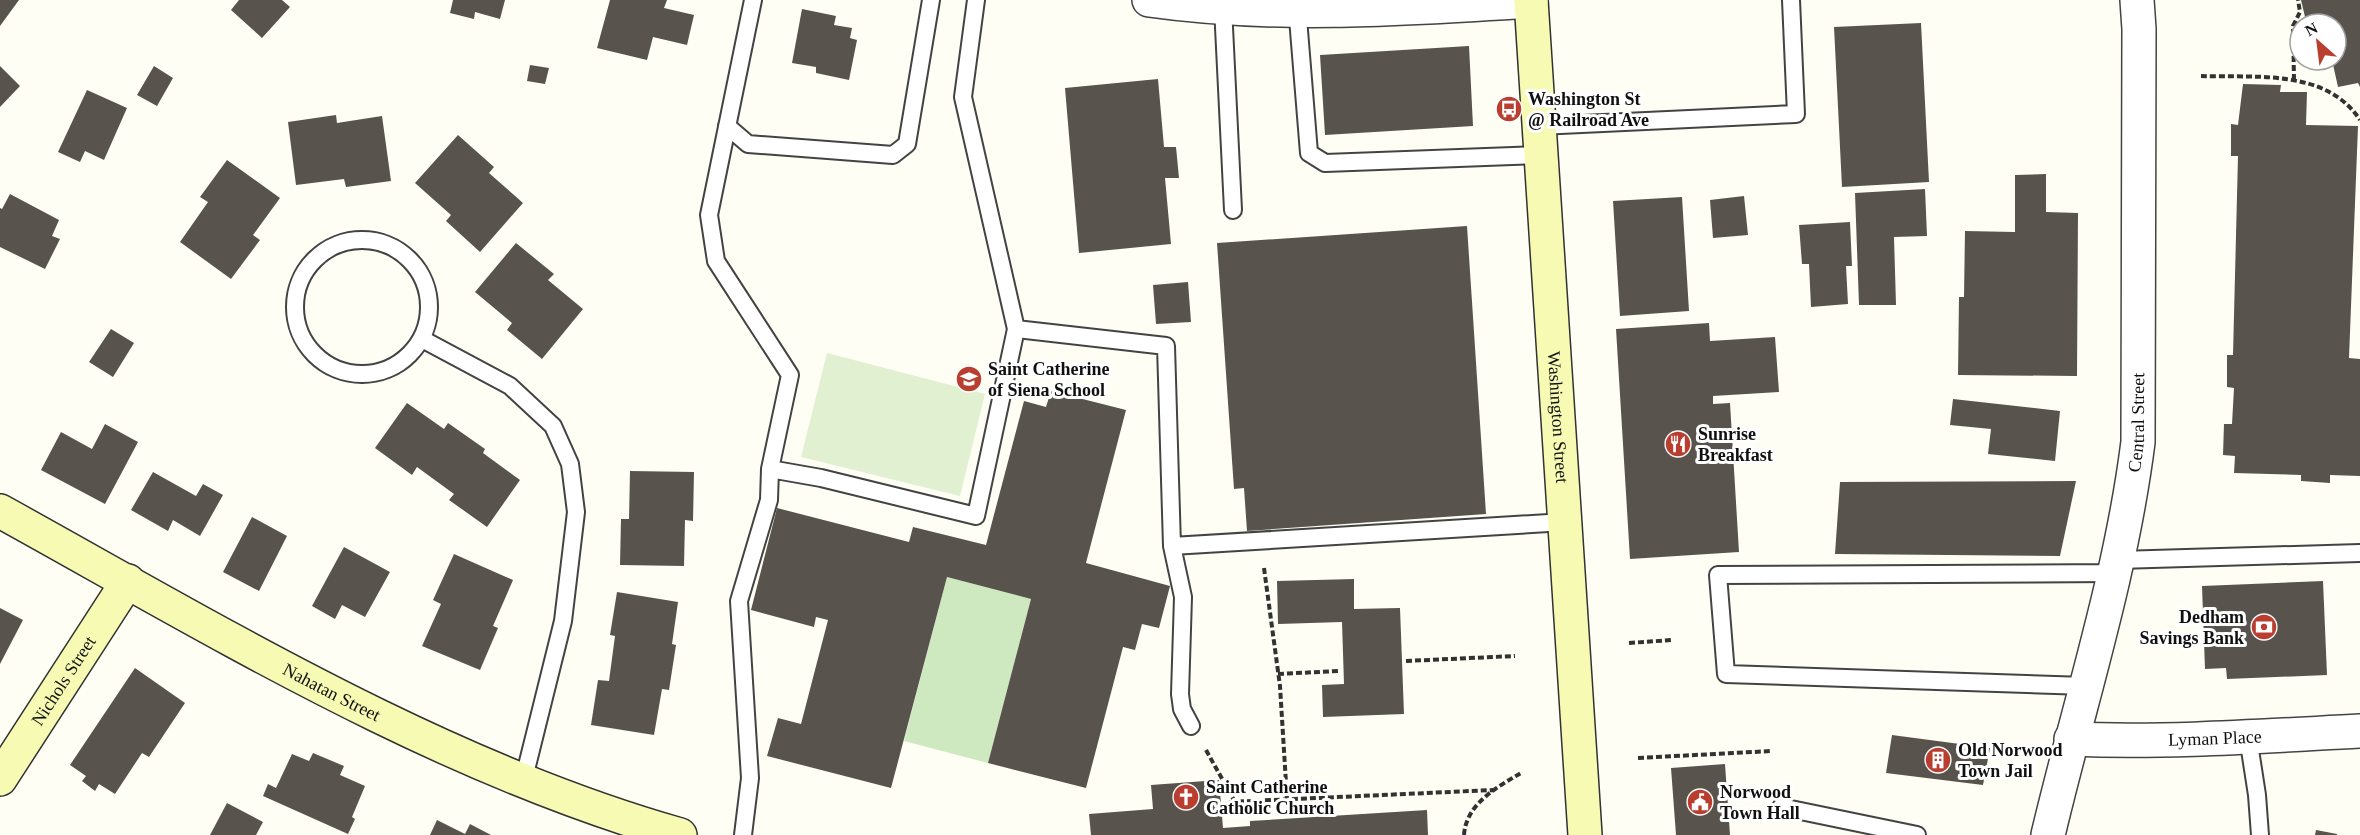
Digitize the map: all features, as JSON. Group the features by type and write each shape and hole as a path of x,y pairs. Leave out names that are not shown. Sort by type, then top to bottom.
{"main road":[{"name":"Washington Street","path":"1531,0 1585,835"},
{"name":"Nahatan Street","path":"0,511 250,650 380,716 523,782 645,831 680,835"},
{"name":"Nichols Street","path":"0,779 128,582"}],"street":[{"path":"1149,0 1199,7 1531,0"},
{"name":"Central Street","path":"2048,835 2071,739 2104,625 2132,492 2138,442 2139,29 2137,0"},
{"name":"Lyman Place","path":"2071,739 2248,737 2360,731"}],"lane":[{"path":"743,835 750,778 739,602 769,500 770,469 790,375 716,261 709,215 753,0"},
{"path":"727,126 748,144 893,155 907,144 931,0"},
{"path":"770,469 821,478 976,516 1016,329 963,97 976,0"},
{"path":"1297,4 1309,153 1325,163 1796,114 1791,0"},
{"path":"1223,7 1233,210"},
{"path":"363,239 386,244 406,255 420,273 428,294 429,317 422,339 407,358 387,371 363,375 340,371 318,360 303,341 295,318 295,295 304,272 320,254 340,243 363,239"},
{"path":"1016,329 1166,346 1172,546 1183,597 1180,694 1182,709 1191,726"},
{"path":"422,339 510,386 553,426 570,464 576,512 563,621 523,782"},
{"path":"1172,546 1565,522"},
{"path":"2086,686 1726,674 1718,575 2116,566 2360,552"},
{"path":"2248,737 2257,795 2260,835"},
{"path":"1781,807 1917,835"}],"path":[{"path":"2295,80 2293,26 2300,12 2298,0"},
{"path":"2201,76 2295,80 2316,85 2332,94 2360,120"},
{"path":"1260,540 1278,674 1287,800"},
{"path":"1629,643 1672,640"},
{"path":"1406,661 1515,656"},
{"path":"1278,674 1338,671"},
{"path":"1191,726 1235,802"},
{"path":"1638,758 1772,751"},
{"path":"1464,835 1468,814 1493,790 1521,773"},
{"path":"1229,802 1493,790"}],"green space":[{"path":"827,353 985,394 960,496 801,457"},
{"path":"947,577 1031,599 988,763 904,741"}],"building":[{"path":"0,0 19,0 0,26"},
{"path":"239,0 282,0 290,7 262,38 231,10"},
{"path":"453,0 505,0 500,19 475,12 474,19 450,13"},
{"path":"610,0 667,0 664,8 694,15 687,45 653,37 647,60 597,48"},
{"path":"2301,0 2360,0 2360,87 2358,83 2338,87 2335,72 2348,72 2348,12 2304,12"},
{"path":"802,9 836,16 834,25 852,28 850,38 857,40 849,80 816,73 816,67 792,63"},
{"path":"1921,23 1929,182 1842,187 1834,27"},
{"path":"1469,46 1473,126 1325,135 1320,55"},
{"path":"530,65 549,68 545,84 527,81"},
{"path":"0,66 20,86 0,107"},
{"path":"154,66 173,78 157,106 137,95"},
{"path":"1158,79 1164,147 1176,147 1179,178 1165,178 1171,244 1079,253 1065,88"},
{"path":"2243,84 2281,85 2280,92 2307,92 2306,125 2358,126 2349,358 2360,359 2360,476 2330,475 2330,483 2301,481 2301,475 2234,473 2235,456 2223,455 2224,424 2232,424 2234,388 2227,387 2227,355 2233,355 2238,156 2231,156 2231,124 2238,125"},
{"path":"87,90 127,108 104,160 85,151 80,162 58,152"},
{"path":"336,115 337,123 382,116 391,181 346,187 344,179 296,185 288,122"},
{"path":"458,135 494,167 489,173 523,203 480,252 446,221 451,215 415,183"},
{"path":"227,160 280,198 253,235 260,240 231,279 180,242 208,202 200,197"},
{"path":"2046,174 2046,212 2078,213 2077,376 1958,375 1959,297 1964,297 1965,231 2015,232 2015,175"},
{"path":"1925,189 1927,236 1894,237 1896,305 1859,305 1855,193"},
{"path":"10,194 59,220 52,236 60,239 45,269 0,247 0,208 2,209"},
{"path":"1744,196 1748,235 1713,238 1710,200"},
{"path":"1682,197 1689,311 1620,316 1613,201"},
{"path":"1850,222 1852,266 1846,266 1848,304 1811,307 1809,264 1802,264 1799,225"},
{"path":"1467,226 1486,514 1247,531 1244,488 1234,489 1217,243"},
{"path":"516,243 554,274 548,280 583,309 542,359 507,330 512,323 475,292"},
{"path":"1188,282 1191,322 1156,324 1153,285"},
{"path":"1709,323 1710,341 1775,337 1779,392 1713,396 1713,404 1730,403 1739,552 1630,559 1616,329"},
{"path":"111,329 134,343 113,377 89,362"},
{"path":"1051,391 1126,410 1086,563 1170,586 1159,628 1142,624 1135,650 1123,647 1086,788 988,763 1031,599 947,577 891,788 767,756 778,718 801,724 828,620 816,617 814,627 751,610 777,508 909,542 913,527 986,545 1024,401 1046,407"},
{"path":"1953,399 2060,411 2055,461 1988,454 1991,429 1950,425"},
{"path":"407,403 444,429 448,423 485,449 483,453 520,480 487,527 449,500 454,494 417,467 412,475 375,448"},
{"path":"105,424 138,442 105,504 41,470 61,432 92,449"},
{"path":"630,471 694,472 693,521 685,520 684,566 620,565 621,519 629,519"},
{"path":"153,472 196,496 203,484 223,495 200,536 173,520 168,531 131,510"},
{"path":"2076,481 2060,556 1835,554 1840,482"},
{"path":"252,517 287,536 259,591 223,572"},
{"path":"344,547 390,572 365,617 342,605 335,619 312,606"},
{"path":"454,554 513,580 493,626 498,628 480,670 422,646 441,604 433,600"},
{"path":"1354,579 1354,609 1400,608 1404,714 1323,717 1322,685 1344,684 1342,622 1278,624 1277,581"},
{"name":"Dedham Savings Bank","path":"2323,581 2327,675 2227,679 2226,668 2205,669 2202,586"},
{"path":"617,592 678,602 672,644 676,645 669,690 662,689 654,735 591,725 598,680 609,681 615,636 610,635"},
{"path":"0,608 23,620 0,664"},
{"path":"135,668 185,703 149,757 142,753 115,794 99,784 95,791 82,781 86,776 70,765"},
{"name":"Old Norwood Town Jail","path":"1892,735 1990,748 1983,785 1886,773"},
{"path":"313,753 344,766 340,775 365,786 352,817 355,819 348,834 263,796 268,784 276,788 292,754 309,761"},
{"name":"Norwood Town Hall","path":"1725,764 1730,835 1676,835 1671,768"},
{"name":"Saint Catherine Catholic Church","path":"1219,780 1223,828 1250,826 1250,821 1427,810 1428,835 1091,835 1089,814 1153,809 1151,785"},
{"path":"227,803 263,822 256,835 210,835"},
{"path":"437,820 465,834 470,824 491,835 430,835"},
{"path":"2316,830 2337,834 2337,835 2315,835"}],"place":[{"name":"Washington St @ Railroad Ave","path":"1509,109"},
{"name":"Saint Catherine of Siena School","path":"969,379"},
{"name":"Sunrise Breakfast","path":"1678,444"},
{"name":"Dedham Savings Bank","path":"2264,627"},
{"name":"Old Norwood Town Jail","path":"1938,760"},
{"name":"Saint Catherine Catholic Church","path":"1186,797"},
{"name":"Norwood Town Hall","path":"1700,802"}]}
